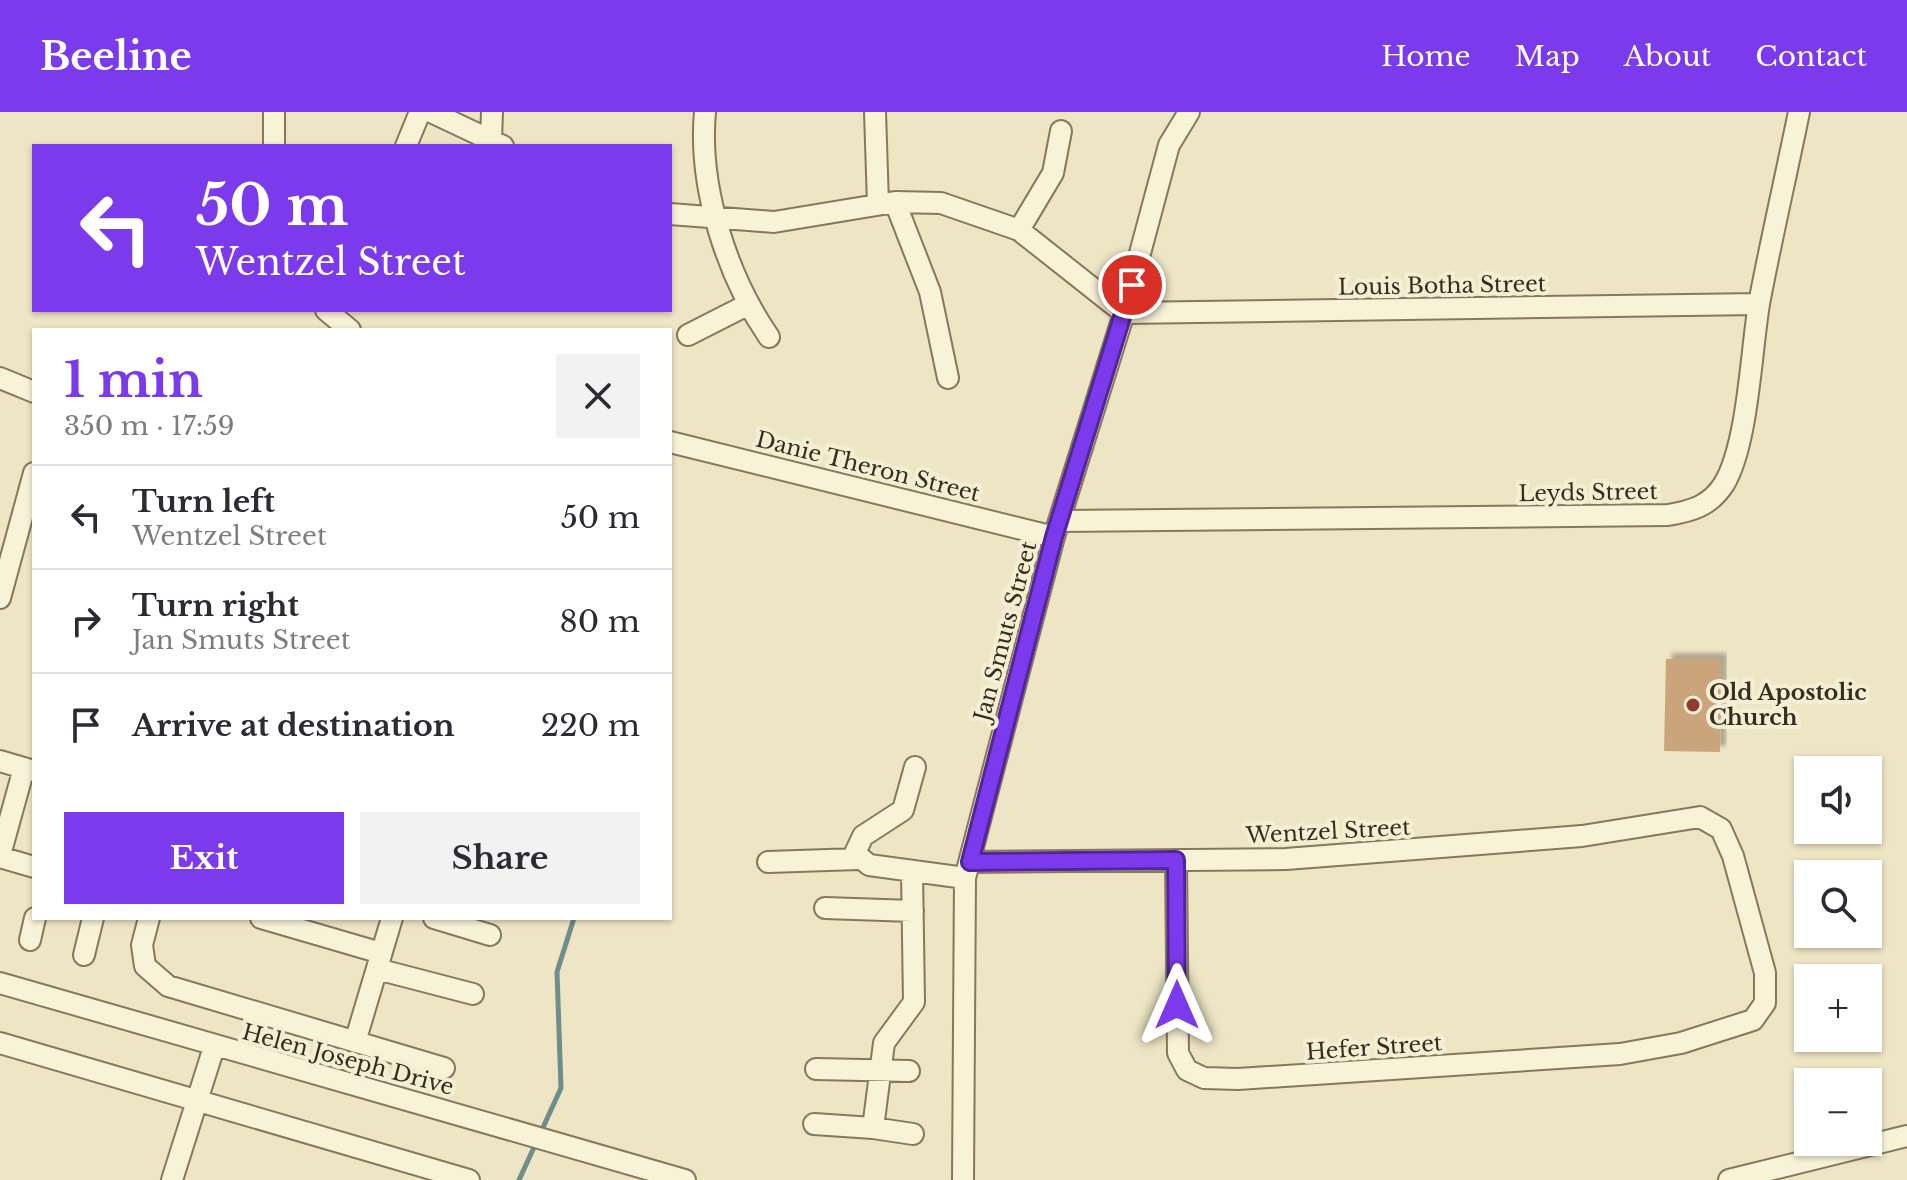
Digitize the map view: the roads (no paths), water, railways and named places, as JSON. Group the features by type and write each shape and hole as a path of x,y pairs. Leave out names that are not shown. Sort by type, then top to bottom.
{"street":[{"path":"274,112 274,144"},
{"path":"407,144 420,112"},
{"path":"431,112 497,143"},
{"path":"492,112 497,143"},
{"path":"705,112 705,159 717,220 747,305 769,337"},
{"path":"875,112 886,203 930,292 948,378"},
{"name":"Jan Smuts Street","path":"963,1180 967,870 1057,529 1124,313 1169,145 1189,112"},
{"name":"Leyds Street","path":"1057,529 1668,515 1695,511 1715,497 1730,468 1738,442 1759,304 1799,112"},
{"path":"1019,230 1053,173 1061,131"},
{"path":"672,214 774,222 886,203 941,203 1019,230 1124,313"},
{"name":"Louis Botha Street","path":"1124,313 1759,304"},
{"path":"688,335 747,305"},
{"path":"328,312 348,328"},
{"path":"0,378 30,389"},
{"name":"Danie Theron Street","path":"672,442 1057,529"},
{"path":"0,598 32,480"},
{"path":"0,761 29,769 0,856 32,866"},
{"path":"858,859 856,845 863,836 903,810 915,767"},
{"name":"Wentzel Street","path":"768,862 858,859 869,865 912,872 1176,860 1286,859 1582,836 1687,818 1712,821 1721,829 1733,856 1765,973 1765,1003"},
{"name":"Hefer Street","path":"1176,860 1178,1053 1187,1070 1204,1078 1279,1078 1620,1054 1681,1043 1744,1023 1759,1014 1765,1003"},
{"path":"873,1128 878,1070 884,1043 914,1002 912,872"},
{"path":"825,908 913,911"},
{"path":"30,940 35,920"},
{"path":"84,955 93,920"},
{"path":"148,920 142,945 145,966 168,986 444,1068"},
{"path":"266,920 473,994"},
{"path":"355,1042 391,920"},
{"path":"441,920 490,935"},
{"name":"Helen Joseph Drive","path":"0,983 685,1180"},
{"path":"0,1043 469,1180"},
{"path":"172,1180 214,1047"},
{"path":"816,1069 909,1071"},
{"path":"814,1124 913,1134"},
{"path":"1729,1180 1907,1136"}],"waterway":[{"path":"540,1134 561,1088 557,972 573,920"},
{"path":"519,1180 536,1143"}],"place":[{"name":"Old Apostolic Church","path":"1693,705"}]}
